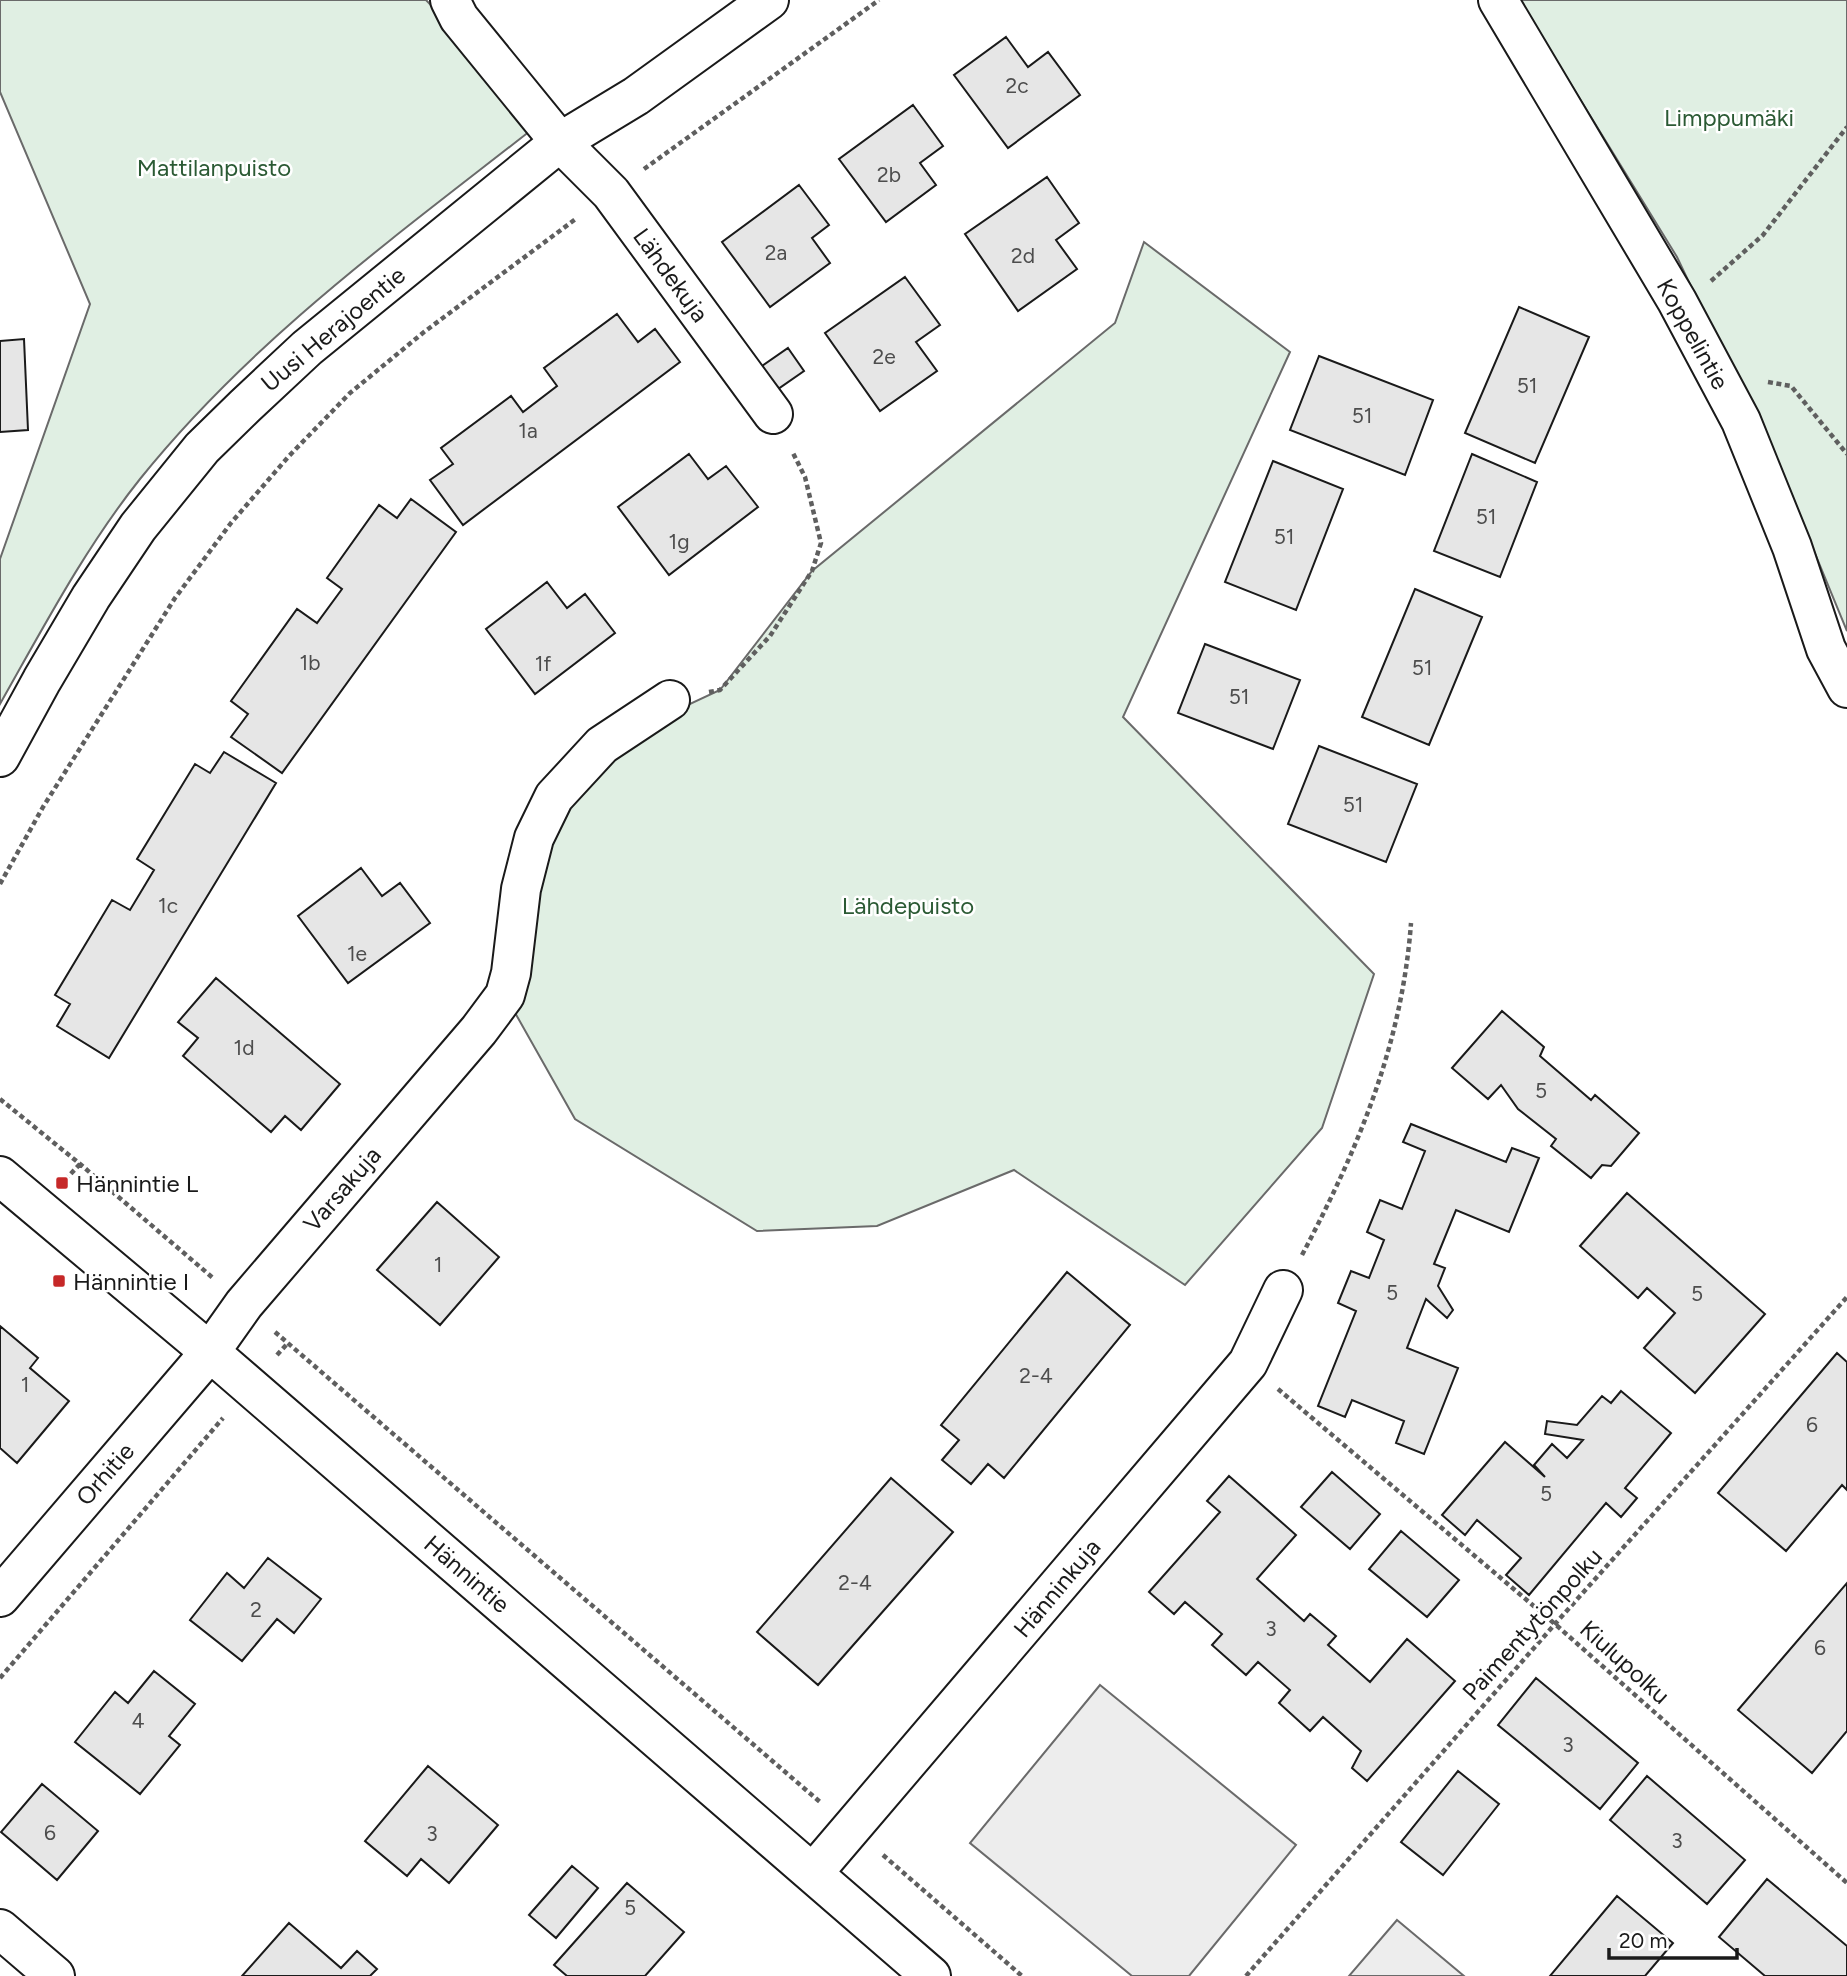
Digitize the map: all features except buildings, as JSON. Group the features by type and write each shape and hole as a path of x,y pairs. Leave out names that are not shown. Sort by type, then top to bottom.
{"street":[{"name":"Lähdekuja","path":"450,0 459,18 560,142 611,193 773,414"},
{"name":"Uusi Herajoentie","path":"0,757 91,597 138,527 202,448 307,348 560,142 636,96 769,0"},
{"name":"Koppelintie","path":"1498,0 1677,301 1741,421 1792,547 1826,649 1847,688"},
{"name":"Varsakuja","path":"210,1352 244,1304 479,1030 505,995 511,973 521,889 534,838 554,797 602,746 670,700"},
{"name":"Hännintie","path":"0,1176 210,1352 932,1976"},
{"name":"Hänninkuja","path":"813,1874 1248,1363 1283,1290"},
{"name":"Orhitie","path":"0,1597 210,1352"},
{"path":"0,1929 55,1976"}],"path":[{"path":"0,884 43,807 175,598 232,523 289,456 350,393 424,332 611,193 879,0"},
{"path":"1677,301 1718,276 1763,235 1847,127"},
{"path":"1716,374 1791,386 1847,454"},
{"path":"670,700 720,690 770,636 812,571 821,543 817,517 805,477 773,414"},
{"path":"1283,1290 1338,1188 1369,1114 1395,1030 1408,961 1411,923"},
{"path":"0,1099 244,1304 1022,1976"},
{"path":"62,1183 80,1164"},
{"name":"Paimentytönpolku","path":"1246,1976 1847,1297"},
{"path":"0,1678 288,1343"},
{"name":"Kiulupolku","path":"1248,1363 1555,1624 1847,1883"}],"green space":[{"name":"Mattilanpuisto","path":"0,0 426,0 451,26 530,131 324,294 228,382 183,429 140,479 101,533 0,704 0,559 90,304 0,92"},
{"name":"Limppumäki","path":"1519,0 1847,0 1847,631 1795,505 1677,257"},
{"name":"Lähdepuisto","path":"1144,242 1290,352 1123,717 1374,974 1322,1128 1185,1285 1014,1170 877,1226 757,1231 575,1119 505,995 521,889 602,745 720,690 812,571 1115,323"}],"shaded area":[{"path":"1100,1685 1296,1845 1189,1976 1132,1976 970,1843"},
{"path":"1397,1920 1464,1976 1349,1976"}],"place":[{"name":"Hännintie L","path":"62,1183"},
{"name":"Hännintie I","path":"59,1281"}]}
